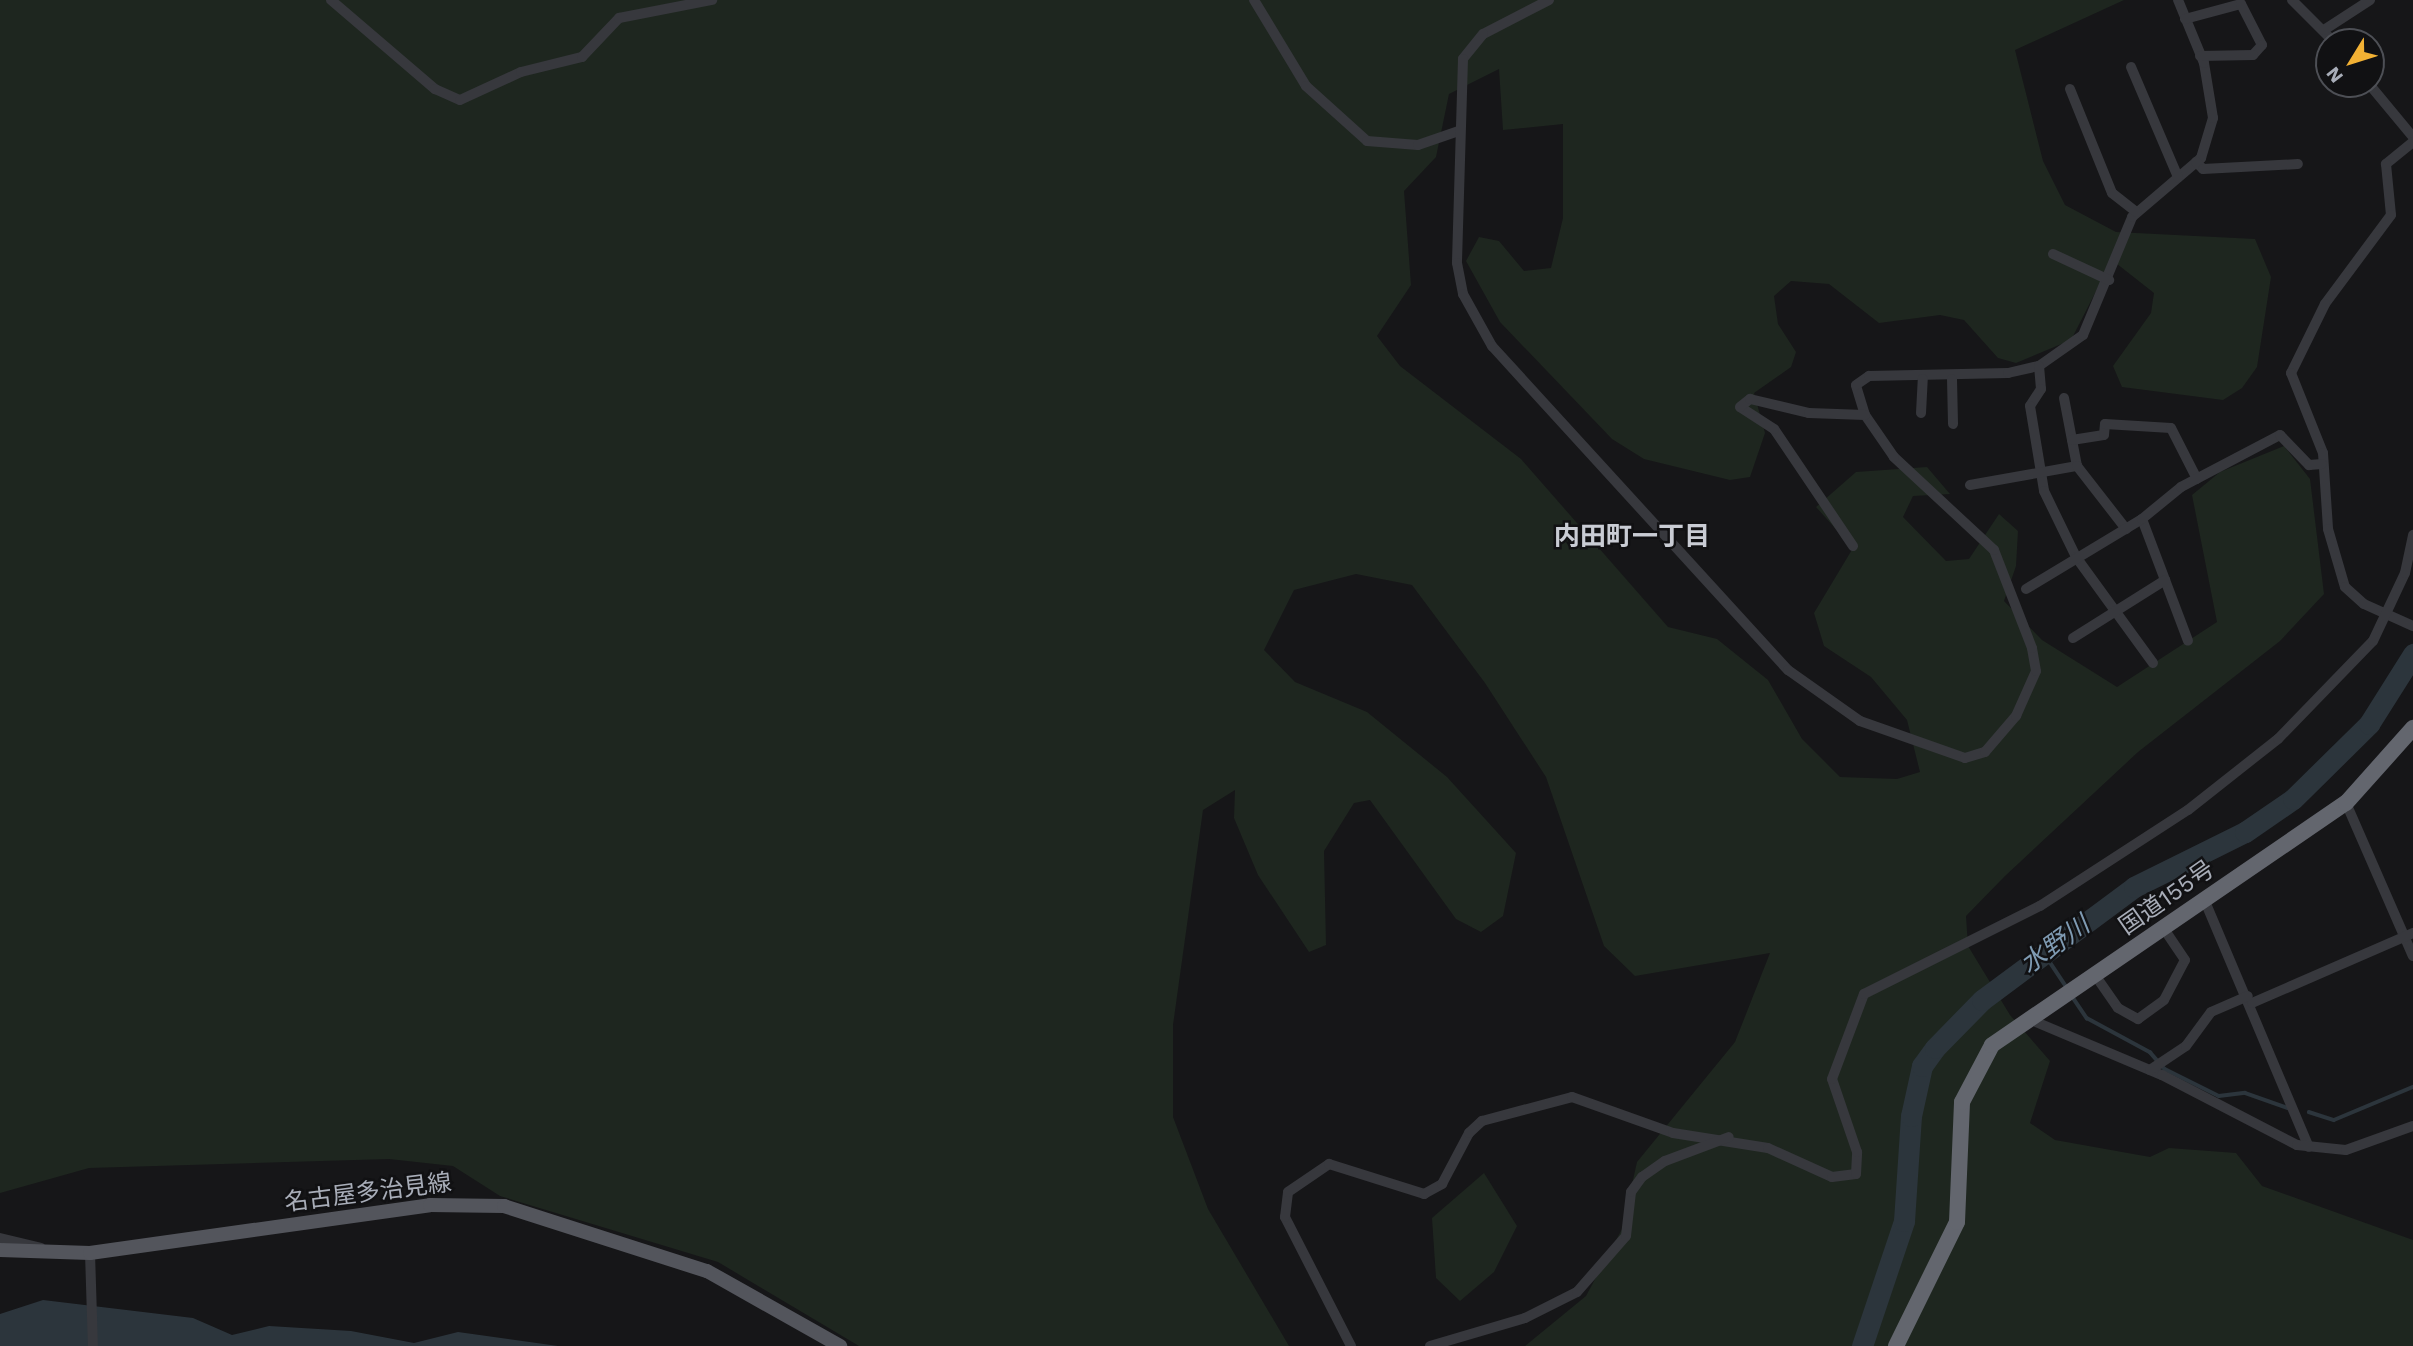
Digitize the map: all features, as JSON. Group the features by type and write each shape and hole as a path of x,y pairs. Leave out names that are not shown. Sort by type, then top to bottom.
{"highway":[{"name":"国道155号","path":"1896,1346 1957,1222 1957,1135 1966,1090 1992,1045 2346,803 2413,729"}],"main road":[{"name":"名古屋多治見線","path":"0,1250 90,1253 430,1205 504,1206 707,1271 840,1346"}],"street":[{"path":"331,0 435,89 460,100 521,72 582,57 619,18 712,0"},
{"path":"1254,0 1306,86 1367,141 1418,145 1459,131"},
{"path":"1549,0 1473,42 1462,59 1457,263 1464,294 1492,346 1788,670 1860,721 1972,757 2001,734 2033,687 2032,648 1994,550 1894,457 1865,415 1856,392 1862,380 1952,379 2039,366 2083,335 2109,280 2136,212 2196,162 2213,118 2200,56 2178,0"},
{"path":"2292,0 2322,28"},
{"path":"2327,28 2370,0"},
{"path":"2185,19 2241,4 2262,45 2253,55 2200,56"},
{"path":"2131,67 2178,177"},
{"path":"2070,89 2112,193 2136,212"},
{"path":"2380,98 2413,139 2386,164 2391,215 2325,304 2291,373 2322,464 2328,529 2345,587 2385,615 2413,626"},
{"path":"2196,162 2203,169 2298,164"},
{"path":"2053,254 2109,280"},
{"path":"2039,366 2041,389 2030,406 2038,473 2076,557 2113,613 2154,663"},
{"path":"1921,414 1923,379"},
{"path":"1952,379 1953,424"},
{"path":"2064,398 2077,466 2126,529"},
{"path":"1853,545 1774,429 1740,407 1750,400 1809,413 1865,415"},
{"path":"2072,440 2104,435 2105,424 2171,428 2197,479"},
{"path":"2026,589 2142,519 2197,479 2280,435 2309,465 2322,464"},
{"path":"1970,485 2077,466"},
{"path":"2142,519 2188,641"},
{"path":"1351,1346 1285,1217 1288,1192 1318,1169 1345,1168 1424,1194 1442,1184 1469,1133 1482,1121 1572,1097 1673,1133 1729,1137 1832,1177 1856,1174 1857,1152 1832,1079 1864,994 2040,906 2188,810 2330,692 2373,641 2405,573 2413,535"},
{"path":"2073,638 2165,580"},
{"path":"2346,803 2409,935 2413,956"},
{"path":"2204,899 2250,1000 2309,1147"},
{"path":"2095,975 2118,1008 2138,1019 2164,1000 2185,960 2164,928"},
{"path":"2150,1070 2186,1046 2211,1012 2250,1000 2409,935"},
{"path":"2031,1020 2150,1070 2309,1147 2346,1150 2413,1126"},
{"path":"1430,1346 1525,1318 1577,1292 1626,1236 1631,1192 1642,1177 1665,1161 1729,1137"},
{"path":"0,1238 52,1252"},
{"path":"90,1253 93,1346"}],"shaded area":[{"path":"0,0 2124,0 2015,50 2043,161 2065,205 2116,232 2255,239 2271,277 2257,367 2242,388 2223,400 2122,387 2113,366 2151,313 2154,293 2112,260 2071,340 2016,363 1998,358 1964,320 1940,315 1879,323 1829,284 1791,281 1774,296 1778,324 1796,352 1791,367 1754,393 1765,433 1750,477 1730,480 1644,459 1612,439 1500,322 1466,261 1479,237 1499,241 1524,271 1551,268 1563,218 1563,124 1503,130 1499,69 1449,94 1436,157 1404,191 1411,285 1377,336 1400,366 1521,459 1668,627 1717,639 1768,680 1802,739 1840,777 1897,779 1920,772 1907,720 1871,677 1824,646 1814,613 1853,548 1816,507 1856,472 1927,467 1950,494 1913,496 1903,517 1946,561 1969,559 1999,514 2018,531 2016,566 2004,601 2042,640 2117,687 2217,622 2192,495 2220,472 2284,446 2310,479 2324,594 2280,641 2138,752 2005,876 1966,916 1968,946 2010,1015 2050,1061 2030,1123 2055,1140 2150,1157 2169,1148 2236,1153 2262,1186 2413,1240 2413,1346 1525,1346 1586,1296 1622,1229 1637,1162 1735,1042 1770,953 1635,976 1604,946 1546,777 1485,683 1412,585 1356,574 1294,590 1264,650 1295,682 1367,712 1447,777 1516,853 1503,916 1481,932 1456,919 1370,800 1354,803 1324,851 1326,945 1309,952 1258,875 1234,818 1235,790 1203,810 1173,1025 1173,1117 1208,1209 1289,1346 859,1346 718,1262 500,1196 453,1166 389,1159 89,1168 0,1193"},
{"path":"1484,1173 1517,1226 1494,1272 1460,1301 1436,1278 1432,1218"},
{"path":"43,1300 193,1318 232,1335 269,1326 351,1331 414,1343 458,1332 558,1346 0,1346 0,1314"}],"waterway":[{"name":"水野川","path":"1862,1346 1904,1221 1911,1116 1922,1066 1935,1048 1982,1000 2134,887 2245,832 2293,799 2369,724 2413,654"},
{"path":"2044,953 2068,989"},
{"path":"2072,996 2087,1018 2150,1052 2165,1069 2219,1096 2245,1093 2288,1108"},
{"path":"2309,1112 2334,1120 2413,1087"}],"district":[{"name":"内田町一丁目","path":"1632,537"}]}
